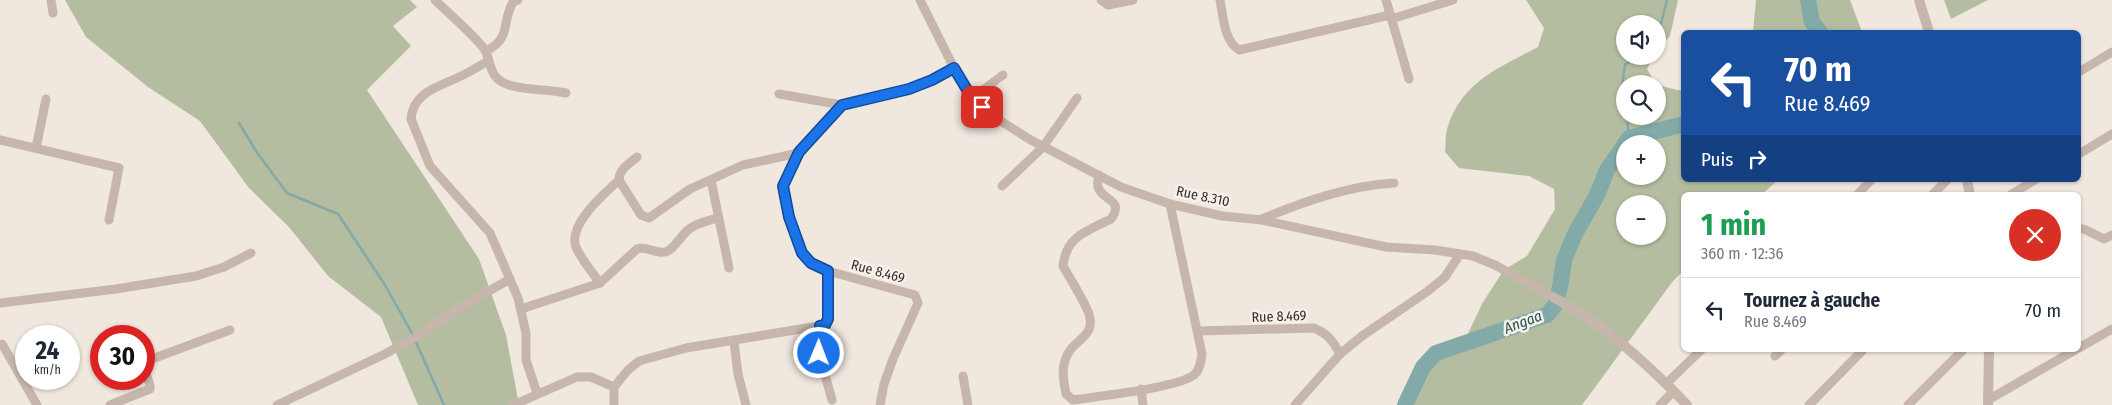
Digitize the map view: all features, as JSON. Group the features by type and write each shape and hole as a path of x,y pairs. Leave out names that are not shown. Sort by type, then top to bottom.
{"street":[{"path":"51,0 53,12"},
{"path":"435,0 486,51 488,61 495,76 510,86 548,89 566,93"},
{"path":"486,51 501,41 505,34 512,2 518,0"},
{"name":"Rue 8.310","path":"920,0 954,68 972,98 993,116 1043,147 1099,176 1146,197 1222,216 1262,220 1381,246 1435,250 1473,256 1495,265 1553,298"},
{"path":"1101,0 1108,5 1133,0"},
{"path":"1220,0 1232,43 1239,50 1391,17 1453,0"},
{"path":"1386,0 1409,79"},
{"path":"1918,0 1929,30"},
{"path":"2081,71 2112,52"},
{"path":"488,61 457,78 438,85 419,97 411,110 411,118 430,166 490,233 510,278 521,309 526,332 526,360 537,393"},
{"path":"779,94 842,105 909,89 932,80 954,68"},
{"path":"972,98 1004,76"},
{"path":"1002,186 1043,147 1077,98"},
{"path":"36,148 46,99"},
{"name":"Rue 8.469","path":"842,105 799,152 783,186 789,217 802,253 811,263 828,271 915,295 918,299 918,303 890,367 880,405"},
{"path":"2081,153 2112,134"},
{"path":"0,140 119,168 109,220"},
{"path":"637,157 622,170 619,174 619,180 641,215 649,218 690,190 743,165 799,152"},
{"path":"1099,176 1097,186 1100,191 1112,200 1116,210 1112,220 1087,232 1067,247 1063,266 1090,317 1088,333 1070,350 1064,366 1062,376 1066,394 1073,400 1178,383 1194,374 1199,367 1202,354 1170,204"},
{"path":"600,283 576,247 576,235 585,214 619,180"},
{"path":"710,180 729,268"},
{"path":"1860,192 1869,182"},
{"path":"1935,192 1945,182"},
{"path":"2015,192 2032,182"},
{"path":"1262,220 1286,209 1350,188 1394,183"},
{"path":"521,309 600,283 637,249 667,251 695,225 717,218"},
{"path":"2081,229 2104,239 2112,235"},
{"path":"0,303 116,289 196,276 224,267 251,253"},
{"path":"1295,405 1340,354 1362,336 1428,291 1445,277 1460,254"},
{"path":"614,405 614,387 628,370 639,361 686,348 734,342 820,326 828,322 828,271"},
{"path":"277,405 355,370 407,342 510,278"},
{"path":"1553,298 1567,305 1616,338 1687,405"},
{"path":"820,326 819,353 832,400"},
{"name":"Rue 8.469","path":"1198,332 1314,328 1324,332 1332,340 1340,354"},
{"path":"2081,347 2112,329"},
{"path":"155,358 230,330"},
{"path":"734,342 738,374 746,405"},
{"path":"2,344 37,405"},
{"path":"1660,405 1670,387 1699,352"},
{"path":"1808,405 1861,352"},
{"path":"1908,405 1961,352"},
{"path":"1988,402 1989,352"},
{"path":"1988,402 2073,352"},
{"path":"963,376 968,405"},
{"path":"513,405 577,377 592,377 614,387"},
{"path":"1140,389 1143,405"},
{"path":"110,405 150,390"}],"green space":[{"path":"65,0 410,0 417,7 393,26 411,46 367,90 479,259 506,335 519,405 418,405 381,317 328,276 289,227 249,188 200,121 148,87 86,37"},
{"path":"1526,0 1678,0 1670,36 1666,40 1666,15 1616,15 1616,65 1649,65 1647,69 1651,75 1616,75 1616,125 1666,125 1666,87 1681,90 1681,182 1776,182 1764,192 1681,192 1681,273 1673,281 1582,405 1405,405 1425,365 1440,352 1463,344 1483,302 1504,270 1527,256 1555,209 1554,189 1529,176 1459,168 1445,152 1448,126 1454,111 1463,98 1484,78 1538,47 1544,28"},
{"path":"1756,0 1850,0 1861,30 1753,30"},
{"path":"1944,0 1988,0 1951,19"}],"waterway":[{"path":"1663,15 1667,0"},
{"name":"Angaa","path":"1808,0 1812,22 1818,30"},
{"path":"1624,75 1625,65"},
{"path":"239,123 258,154 287,193 338,214 385,285 413,335"},
{"path":"1628,125 1629,135"},
{"name":"Angaa","path":"1641,135 1681,125"},
{"name":"Angaa","path":"1405,405 1423,367 1436,353 1547,315 1555,305 1564,260 1575,234 1597,195 1607,170 1616,157"},
{"path":"415,340 444,405"}],"route":[{"path":"819,353 820,326 828,322 828,271 811,263 802,253 789,217 783,186 799,152 842,105 876,95 909,89 932,80 954,68 972,98 982,107"}]}
